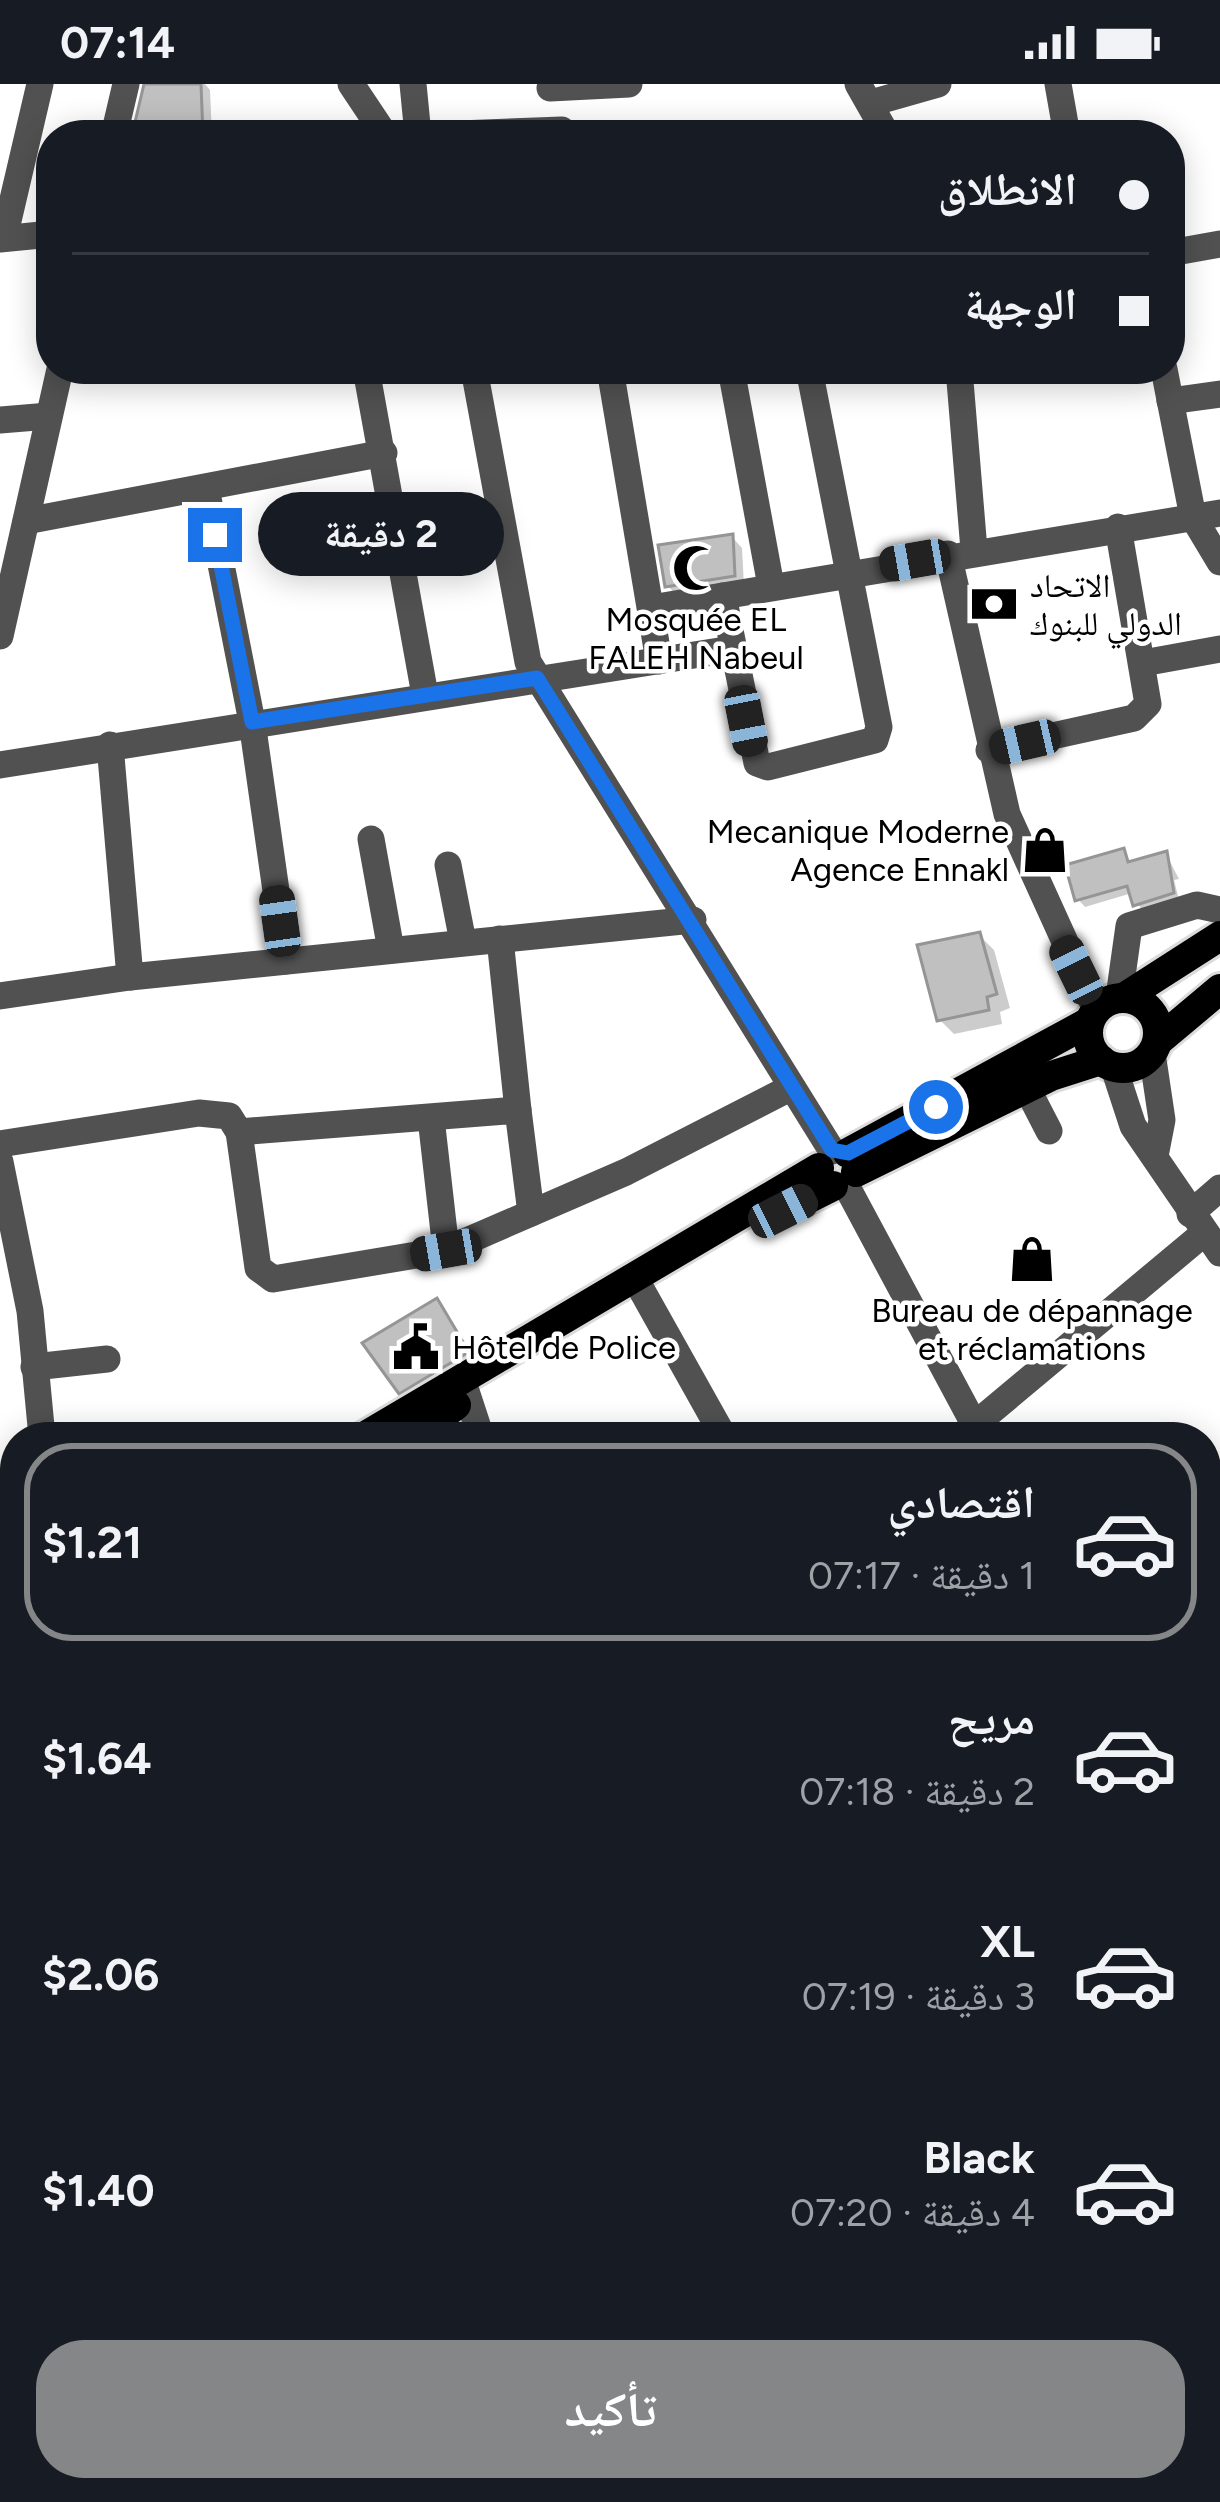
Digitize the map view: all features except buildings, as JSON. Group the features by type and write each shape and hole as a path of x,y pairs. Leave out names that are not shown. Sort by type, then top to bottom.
{"main road":[{"path":"396,1422 465,1390 839,1169 1021,1076 1107,1006 1220,936"},
{"path":"1021,1076 1142,1063 1220,989"},
{"path":"1107,1006 1155,1016 1155,1047"},
{"path":"1107,1006 1089,1045 1107,1064"},
{"path":"429,1422 465,1390"}],"street":[{"path":"36,235 2,238 12,156 40,84"},
{"path":"117,120 125,84"},
{"path":"351,84 375,120"},
{"path":"413,84 417,120"},
{"path":"560,120 550,86 629,84"},
{"path":"879,120 864,93 938,84"},
{"path":"1058,84 1064,120"},
{"path":"1185,250 1220,244"},
{"path":"0,636 57,384"},
{"path":"369,384 425,695"},
{"path":"477,384 522,641 537,678 693,920 839,1169 965,1422"},
{"path":"613,384 659,661"},
{"path":"734,384 771,586"},
{"path":"723,596 757,763 768,766 870,743 879,727 812,384"},
{"path":"959,384 962,552 989,750 1019,849 1107,1006"},
{"path":"1167,384 1220,562"},
{"path":"1170,401 1220,394"},
{"path":"0,420 50,416"},
{"path":"26,520 384,453"},
{"path":"206,488 252,722 286,961"},
{"path":"651,608 962,552 1207,515"},
{"path":"989,750 1134,718 1150,694 1118,527"},
{"path":"0,766 252,722 732,649"},
{"path":"1144,664 1220,649"},
{"path":"110,745 130,976"},
{"path":"371,839 391,950"},
{"path":"448,865 463,942"},
{"path":"1107,1006 1129,926 1197,905 1220,910"},
{"path":"0,996 130,976 693,920"},
{"path":"500,939 531,1213"},
{"path":"1154,1156 1162,1120 1155,1047"},
{"path":"1107,1064 1133,1126 1204,1234"},
{"path":"1021,1076 1049,1132"},
{"path":"0,1144 199,1113 230,1116 238,1132 258,1268 265,1278 446,1250 790,1088"},
{"path":"238,1132 518,1110"},
{"path":"431,1118 446,1250"},
{"path":"0,1162 10,1251 40,1422"},
{"path":"983,1422 1204,1234 1220,1188"},
{"path":"640,1286 716,1422"},
{"path":"34,1367 107,1358"},
{"path":"465,1390 476,1422"}],"place":[{"name":"Mosquée EL FALEH Nabeul","path":"696,568"},
{"name":"الاتحاد الدولي للبنوك","path":"994,604"},
{"name":"Mecanique Moderne Agence Ennakl","path":"1045,850"},
{"name":"Bureau de dépannage et réclamations","path":"1032,1259"},
{"name":"Hôtel de Police","path":"416,1347"}],"route":[{"path":"215,535 252,722 537,678 693,920 790,1088 832,1150 848,1153 936,1107"}]}
